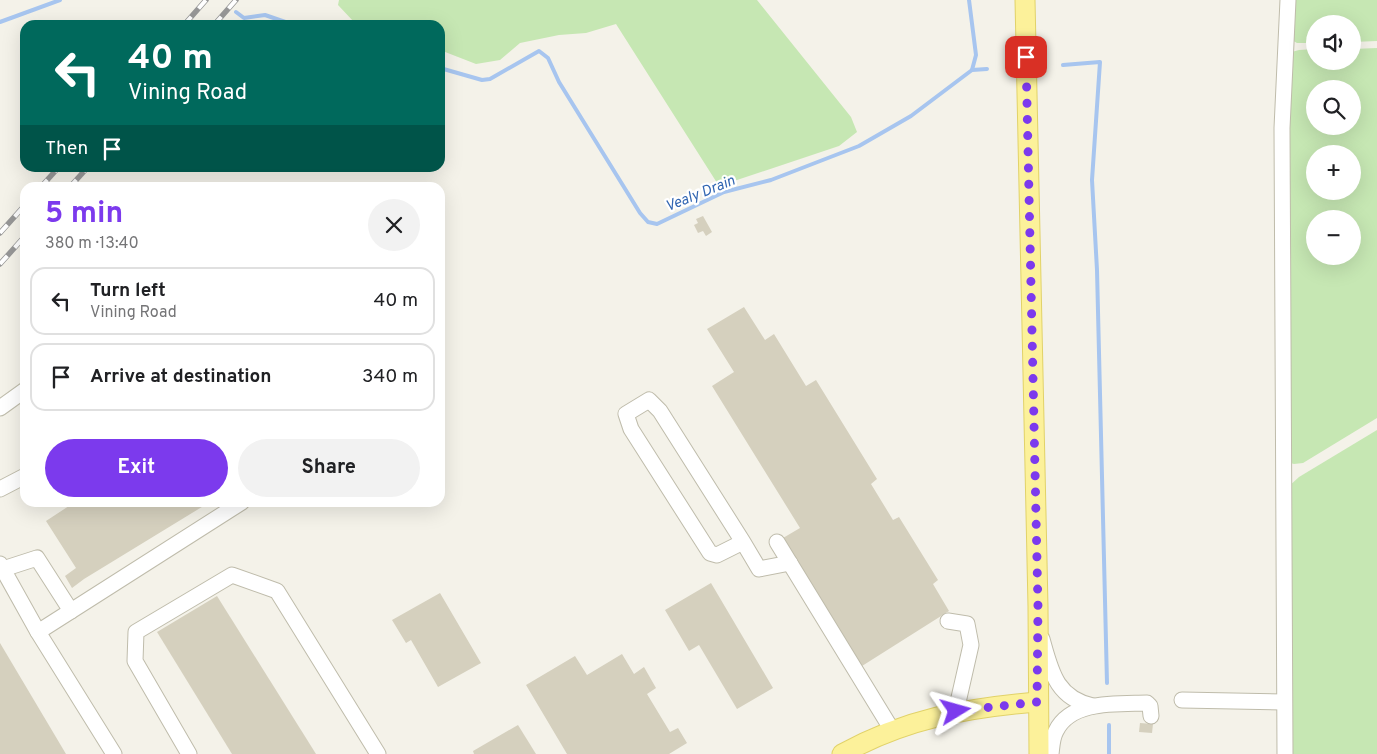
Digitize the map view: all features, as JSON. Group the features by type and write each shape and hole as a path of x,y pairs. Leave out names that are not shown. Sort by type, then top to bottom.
{"main road":[{"path":"1025,0 1039,754"},
{"path":"842,754 892,730 956,711 1037,702"}],"street":[{"path":"1285,754 1282,128 1288,0"},
{"path":"0,408 20,394"},
{"path":"742,542 717,555 710,552 631,429 626,414 649,400 660,411 759,569 790,563"},
{"path":"0,489 20,479"},
{"path":"38,632 234,507"},
{"path":"777,542 892,730"},
{"path":"71,612 37,558 1,566 38,632 114,754"},
{"path":"189,754 135,662 136,632 232,575 277,591 378,754"},
{"path":"948,621 967,624 971,645 956,711"},
{"path":"1038,626 1056,683 1075,699 1093,706"},
{"path":"1182,700 1284,702"},
{"path":"1051,754 1054,736 1060,724 1076,711 1093,706 1147,703 1150,706 1151,716"}],"green space":[{"path":"339,0 757,0 851,117 857,132 839,146 719,186 616,24 586,33 559,35 520,43 500,60 476,64 445,52 445,20 352,20 338,5"},
{"path":"1287,0 1377,0 1377,41 1361,42 1361,15 1306,15 1306,43 1297,43 1290,39"},
{"path":"1377,48 1377,418 1303,463 1294,464 1287,462 1288,53 1306,50 1306,70 1361,70 1361,49"},
{"path":"1377,430 1377,754 1293,754 1287,488 1299,477"}],"building":[{"path":"703,216 712,232 706,236 703,231 698,233 694,225 698,223 696,219"},
{"path":"744,307 765,340 774,334 806,386 816,380 877,479 871,484 893,520 899,517 938,580 933,584 949,611 862,666 783,538 800,528 712,386 734,372 707,329"},
{"path":"67,507 202,507 72,588 65,576 76,568 46,521"},
{"path":"711,583 773,688 737,709 699,645 689,651 665,610"},
{"path":"440,593 481,663 438,687 411,640 406,643 392,620"},
{"path":"217,596 316,754 232,754 157,632"},
{"path":"0,643 66,754 0,754"},
{"path":"622,654 634,674 644,667 656,688 647,694 670,732 678,728 687,743 669,754 567,754 526,685 575,656 587,675"},
{"path":"1140,723 1153,724 1152,733 1139,732"},
{"path":"518,725 536,754 474,754 473,751"}],"waterway":[{"name":"Vealy Drain","path":"0,22 60,0"},
{"name":"Vealy Drain","path":"445,69 482,80 490,79 539,51 548,58 559,82 640,213 648,222 657,224 724,192 771,180 859,146 911,116 972,70 976,55 969,0"},
{"name":"Vealy Drain","path":"236,12 244,18 265,15 280,20"},
{"path":"1063,65 1100,62 1092,180 1097,270 1107,683"},
{"path":"972,70 987,69"},
{"path":"1109,725 1109,754"}],"railway":[{"path":"188,20 206,0"},
{"path":"218,20 236,0"},
{"path":"45,182 54,172"},
{"path":"74,182 83,172"},
{"path":"0,233 20,211"},
{"path":"0,264 20,242"}],"route":[{"path":"956,711 1037,702 1038,607 1026,57"}]}
